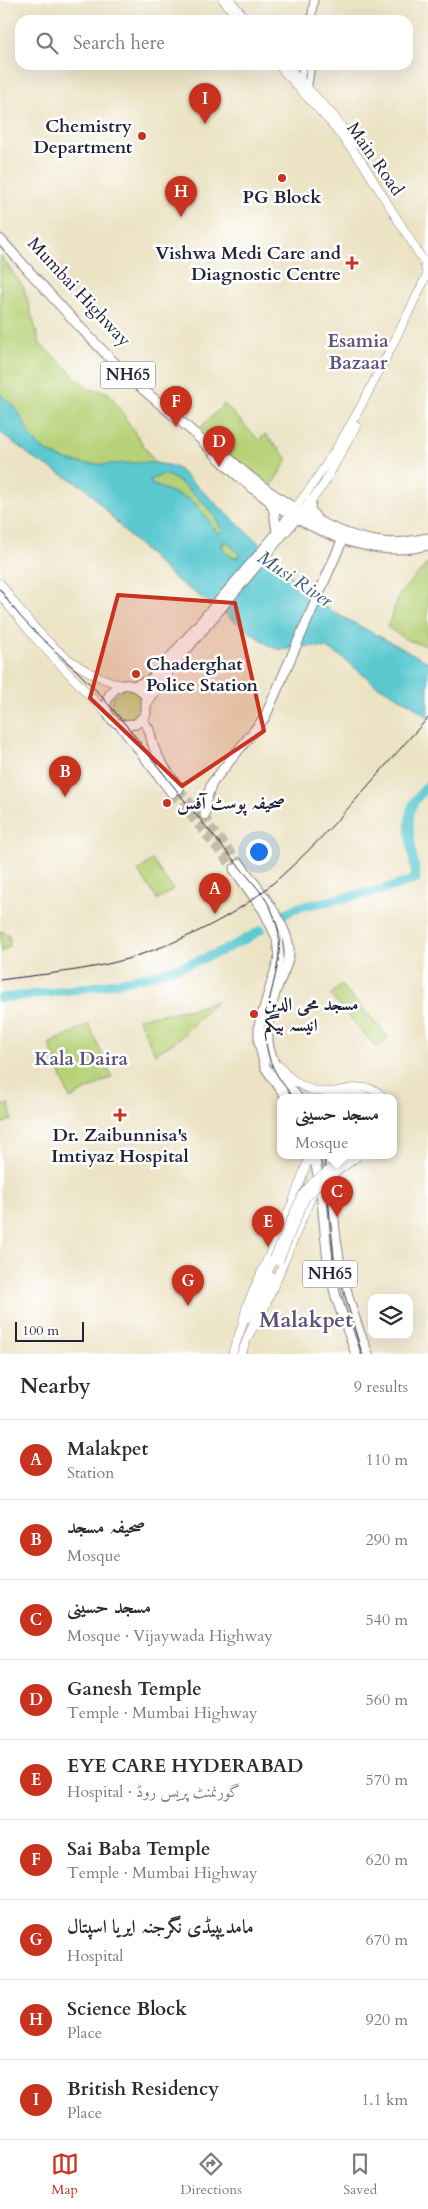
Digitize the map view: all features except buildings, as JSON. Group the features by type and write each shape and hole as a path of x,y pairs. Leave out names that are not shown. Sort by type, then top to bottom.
{"highway":[{"name":"Mumbai Highway","path":"0,232 141,381 194,425 259,485 297,513"},
{"name":"Mumbai Highway","path":"0,239 137,384 194,433 226,465 267,499 297,513"},
{"path":"267,499 274,511 276,538"},
{"path":"311,500 310,509 316,518"},
{"name":"NH65","path":"297,513 316,518 344,536"},
{"path":"142,720 150,728 153,746 175,791 107,712 107,698 110,692 122,685 134,686 150,680 174,658 297,513 344,536 396,549 428,545"},
{"path":"344,536 396,543 428,538"},
{"path":"205,815 205,803 212,783 265,717 333,557 344,536"},
{"path":"115,722 130,726 142,720 146,714 148,702 174,658"},
{"path":"134,686 143,692 148,702"},
{"path":"284,1094 265,1067 259,1042 259,1025 279,958 277,938 264,911 237,867 270,904 285,938 289,954 270,1015 269,1047 273,1064 295,1094"},
{"name":"NH65","path":"327,1160 343,1281 368,1354"},
{"path":"314,1161 327,1160"},
{"name":"NH65","path":"314,1161 321,1190 328,1263 336,1297 356,1354"}],"main road":[{"path":"223,0 236,15"},
{"path":"230,0 243,15"},
{"path":"312,15 314,0"},
{"path":"284,70 307,91"},
{"path":"290,70 300,84"},
{"path":"300,84 302,70"},
{"path":"307,91 310,70"},
{"name":"Main Road","path":"307,91 334,116 428,259"},
{"name":"Main Road","path":"297,513 378,377 426,275 424,262 362,162 307,91"},
{"path":"297,513 311,500 329,474 386,370 428,284"},
{"path":"0,583 18,610 49,643 96,677 122,685"},
{"path":"0,595 36,639 115,722"},
{"path":"269,1047 273,1058 284,1072 299,1084 326,1092 368,1088 378,1094"},
{"path":"241,1354 302,1195 312,1183 344,1159"},
{"path":"232,1354 242,1327 305,1199 317,1186 354,1159"},
{"path":"242,1327 247,1305 292,1203 314,1161"},
{"path":"248,1336 262,1314 304,1211 313,1193 321,1190"},
{"path":"292,1203 304,1211"}],"highlighted area":[{"path":"118,595 235,603 264,731 182,786 90,698"}],"green space":[{"path":"0,255 24,288 40,344 89,389 108,392 156,464 107,465 73,462 58,457 44,449 31,438 17,410 0,394"},
{"path":"224,404 259,440 265,434 288,459 271,487 235,461 200,428"},
{"path":"164,474 181,483 199,498 214,516 222,532 218,533 196,504 189,499 151,484 150,480"},
{"path":"228,542 240,555 239,557 230,556 224,551 221,546 222,543"},
{"path":"428,563 428,646 407,640 387,627 401,592"},
{"path":"127,689 133,690 138,694 142,699 142,711 138,716 133,720 127,721 121,720 116,716 112,711 111,705 112,699 116,694 121,690"},
{"path":"152,860 173,889 158,900 138,871"},
{"path":"0,931 8,934 10,941 9,947 1,952"},
{"path":"341,985 389,1037 377,1048 330,995"},
{"path":"217,1001 178,1040 155,1054 138,1018 191,1009"},
{"path":"89,1024 112,1077 70,1099 49,1044"},
{"path":"9,1104 12,1120 0,1124 0,1106"}],"water":[{"path":"0,394 17,410 37,443 42,448 59,457 93,464 144,463 161,464 177,468 272,555 308,596 335,613 428,662 428,718 411,704 376,685 339,655 326,648 311,646 281,650 270,646 175,579 126,533 86,488 36,460 0,432","holes":["164,474 181,483 199,498 214,516 222,532 218,533 196,504 189,499 151,484 150,480","228,542 240,555 239,557 231,557 224,551 222,543"]}],"waterway":[{"path":"282,916 295,908 382,890 416,879 409,830 410,811 415,801 428,785"},
{"path":"0,998 101,985 167,971 231,947 261,930"}],"tunnel":[{"path":"179,789 206,822"},
{"path":"172,793 234,869"},
{"path":"205,815 209,826 240,864"}],"railway":[{"path":"0,589 9,603 30,627 88,682 116,713 267,901 279,933 279,950 266,1018 265,1036 272,1066 291,1094"},
{"path":"0,980 80,969 127,959 182,939 235,911 266,889 309,850 428,718"},
{"path":"324,1159 334,1258 362,1354"}],"place":[{"name":"British Residency","path":"205,124"},
{"name":"Chemistry Department","path":"142,136"},
{"name":"PG Block","path":"282,178"},
{"name":"Science Block","path":"181,217"},
{"name":"Vishwa Medi Care and Diagnostic Centre","path":"352,263"},
{"name":"Sai Baba Temple","path":"176,427"},
{"name":"Ganesh Temple","path":"219,467"},
{"name":"Chaderghat Police Station","path":"136,674"},
{"name":"صحیفہ مسجد","path":"65,797"},
{"name":"صحیفہ پوسٹ آفس","path":"167,803"},
{"name":"Malakpet","path":"215,914"},
{"name":"مسجد محی الدین انیسہ بیگم","path":"254,1014"},
{"name":"Dr. Zaibunnisa's Imtiyaz Hospital","path":"120,1115"},
{"name":"مسجد حسینی","path":"337,1217"},
{"name":"EYE CARE HYDERABAD","path":"268,1247"},
{"name":"مامدیپیڈی نگرجنہ ایریا اسپتال","path":"188,1306"}],"district":[{"name":"Esamia Bazaar","path":"358,352"},
{"name":"Kala Daira","path":"81,1059"},
{"name":"Malakpet","path":"306,1320"}],"water label":[{"name":"Musi River","path":"295,579"}]}
